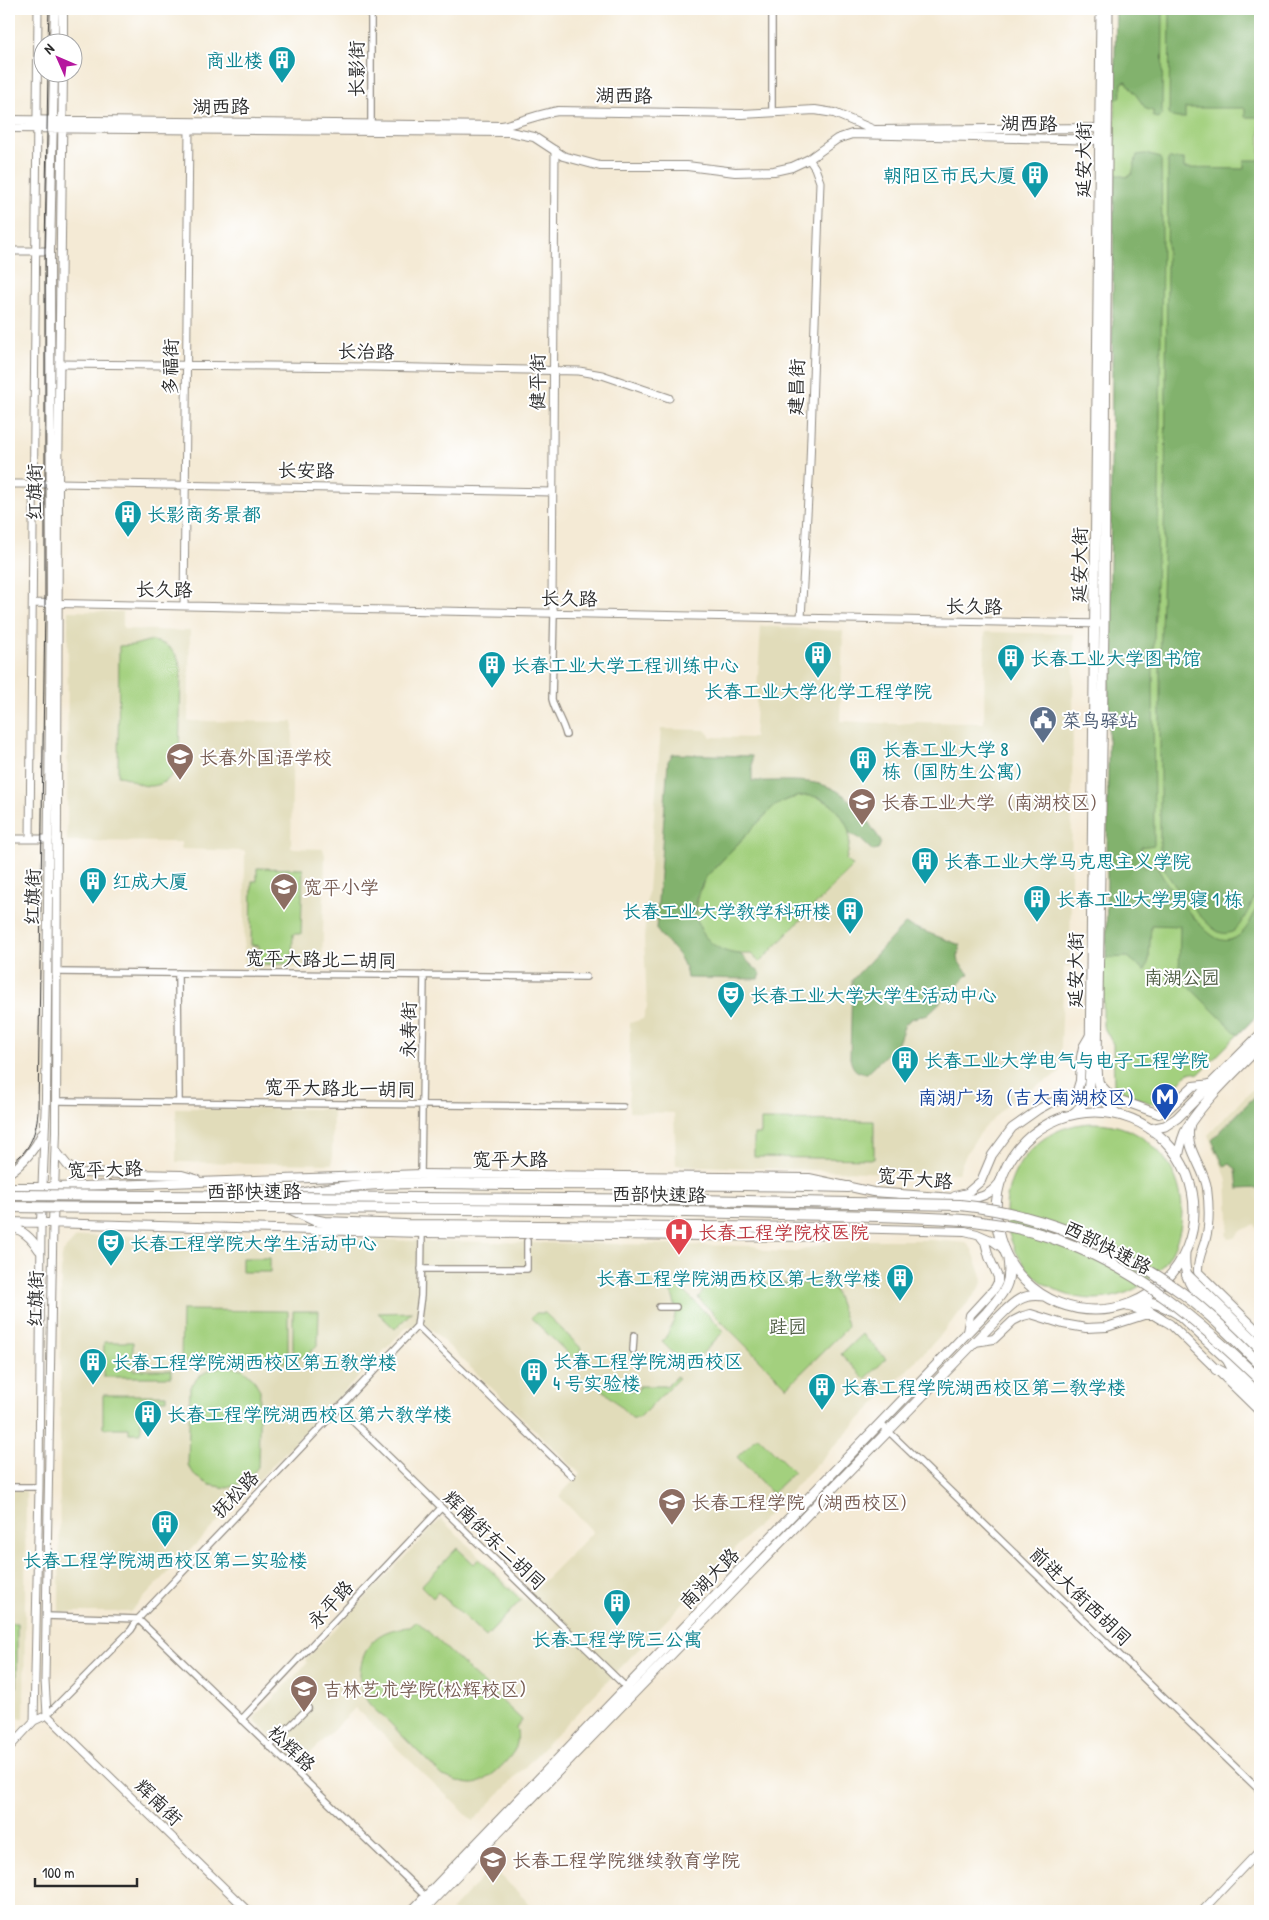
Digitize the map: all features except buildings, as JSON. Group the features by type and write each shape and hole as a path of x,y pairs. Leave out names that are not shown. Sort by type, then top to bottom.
{"highway":[{"path":"291,1196 323,1189 407,1184 651,1184 848,1187"},
{"name":"西部快速路","path":"9,1195 695,1200 960,1205 983,1208 1036,1219 1111,1249 1142,1266 1176,1288 1260,1364"},
{"name":"西部快速路","path":"10,1207 694,1212 958,1218 1006,1225 1061,1241 1097,1256 1168,1299 1189,1315 1260,1380"},
{"path":"291,1209 314,1220 324,1222 406,1225 842,1228"},
{"path":"1187,1275 1260,1346"},
{"path":"1228,1360 1240,1381 1260,1402"},
{"path":"1216,1369 1240,1381"}],"main road":[{"path":"54,32 55,9"},
{"path":"63,9 63,32"},
{"name":"延安大街","path":"1101,9 1100,128 1104,138"},
{"name":"延安大街","path":"1108,9 1104,138 1097,1079 1107,1106 1117,1114"},
{"name":"红旗街","path":"53,1224 56,1151 56,972 54,484 50,251 54,82"},
{"name":"红旗街","path":"54,484 59,364 63,82"},
{"name":"湖西路","path":"62,124 189,129 502,126 542,113 558,111 772,113 815,110 834,113 874,130 1100,128"},
{"name":"湖西路","path":"9,120 38,120 53,124 371,127 510,132 534,137 564,156 600,166 687,166 735,172 774,171 792,167 809,159 837,139 852,134 1104,138"},
{"name":"湖西路","path":"9,128 38,129 53,124"},
{"name":"红旗街","path":"41,1223 41,1187 45,1128 54,605"},
{"name":"延安大街","path":"1072,1115 1084,1104 1087,1095 1100,624"},
{"path":"1150,1129 1165,1126 1177,1118 1260,1035"},
{"path":"949,1198 967,1193 976,1187 981,1181 1000,1142 1023,1119 1039,1109 1072,1098 1076,1094 1080,1080 1081,1056 1090,1036"},
{"path":"1178,1157 1181,1142 1192,1121 1260,1046"},
{"path":"1097,1079 1103,1089 1112,1097 1159,1114 1166,1111 1193,1086 1212,1084"},
{"path":"1185,1251 1168,1277 1152,1291 1134,1301 1104,1309 1083,1309 1063,1304 1044,1296 1020,1276 1008,1259 996,1219 997,1199 1002,1178 1016,1151 1030,1136 1047,1124 1072,1115 1096,1112 1117,1114 1150,1129 1169,1145 1178,1157 1189,1180 1193,1200 1193,1221 1185,1251 1184,1263 1192,1286 1201,1299 1260,1356"},
{"path":"1192,1121 1188,1139 1204,1176 1208,1201 1206,1236 1198,1265 1198,1272 1260,1333"},
{"path":"9,1172 21,1164 32,1151 45,1128"},
{"path":"56,1151 68,1166 82,1173 182,1176 206,1182"},
{"name":"宽平大路","path":"9,1187 422,1174 809,1178 873,1192 949,1198 979,1198 991,1193 1002,1178"},
{"path":"9,1224 41,1223 422,1233 799,1237 826,1234 842,1228 965,1231 993,1241 1004,1250"},
{"path":"9,1224 32,1238 39,1250"},
{"path":"966,1334 970,1315 995,1288 998,1282 998,1277 985,1242 977,1234"},
{"name":"南湖大路","path":"422,1911 992,1306 1007,1286 1010,1274 1008,1259"},
{"name":"南湖大路","path":"412,1911 998,1318 1023,1297 1032,1294 1044,1296"},
{"path":"1134,1301 1151,1302 1178,1314 1260,1390"},
{"path":"1124,1305 1143,1310 1170,1324 1260,1412"},
{"path":"975,1342 994,1339 1014,1321 1031,1314 1063,1324 1086,1328 1106,1327 1144,1315 1154,1315 1161,1318"}],"street":[{"path":"30,839 34,603 38,9"},
{"name":"长影街","path":"371,9 371,127"},
{"path":"772,9 772,113"},
{"name":"多福街","path":"184,605 189,129"},
{"name":"健平街","path":"554,614 552,603 552,492 555,150"},
{"name":"建昌街","path":"801,618 810,463 820,182 815,168 809,159"},
{"path":"9,251 50,251"},
{"name":"长治路","path":"59,364 579,371 602,375 669,398"},
{"name":"长安路","path":"9,484 185,485 552,492"},
{"name":"长久路","path":"34,603 54,605 184,605 1100,624"},
{"path":"554,614 552,698 555,710 564,724 566,735"},
{"path":"9,839 49,839"},
{"name":"宽平大路北二胡同","path":"56,972 586,977"},
{"path":"178,973 179,1102"},
{"name":"永寿街","path":"422,1174 424,975"},
{"name":"宽平大路北一胡同","path":"56,1100 623,1107"},
{"name":"红旗街","path":"34,1721 39,1488 39,1250 41,1223"},
{"name":"红旗街","path":"47,1715 45,1680 53,1224"},
{"path":"422,1233 421,1296 417,1326 572,1476"},
{"path":"422,1268 527,1268 527,1240"},
{"path":"659,1308 676,1307"},
{"name":"抚松路","path":"9,1748 34,1721 47,1715 131,1630 138,1619 417,1326"},
{"path":"634,1335 634,1350"},
{"name":"辉南街东二胡同","path":"338,1408 441,1508 448,1519 629,1691"},
{"name":"前进大街西胡同","path":"880,1423 1260,1791"},
{"path":"9,1487 39,1488"},
{"name":"永平路","path":"241,1720 441,1508"},
{"path":"46,1616 138,1619"},
{"name":"松辉路","path":"138,1619 426,1897"},
{"path":"269,1747 308,1708"},
{"name":"辉南街","path":"47,1715 248,1911"},
{"path":"1202,1911 1260,1850"}],"shaded area":[{"name":"长春外国语学校","path":"68,611 123,612 123,629 190,631 188,721 293,722 291,848 323,849 325,855 322,969 244,967 245,851 181,849 181,842 67,841"},
{"name":"长春工业大学（南湖校区）","path":"761,626 843,631 840,721 899,724 916,722 984,723 985,632 1074,634 1070,967 1064,967 1060,1073 1013,1099 983,1129 967,1152 958,1173 922,1174 676,1165 674,1113 629,1112 630,1023 643,1019 647,1007 644,939 661,729 705,730 711,737 754,738"},
{"path":"9,846 12,846 10,1008 9,1007"},
{"path":"1260,1081 1260,1235 1255,1224 1239,1232 1236,1237 1229,1239 1226,1234 1229,1218 1227,1179 1208,1135"},
{"path":"176,1108 333,1109 332,1164 176,1162"},
{"name":"长春工程学院（湖西校区）","path":"223,1235 417,1241 754,1246 765,1251 796,1252 833,1240 931,1240 966,1243 972,1249 983,1279 980,1288 939,1337 473,1821 355,1708 299,1765 253,1719 307,1663 305,1660 441,1519 525,1600 593,1532 559,1496 580,1474 426,1324 407,1327 130,1612 59,1612 61,1262 63,1252 76,1238 85,1236"},
{"path":"9,1490 26,1491 24,1718 9,1718"},
{"name":"长春工程学院继续教育学院","path":"492,1867 537,1911 451,1911"}],"green space":[{"name":"南湖公园","path":"1116,9 1260,9 1260,1012 1199,1074 1191,1072 1186,1075 1168,1094 1166,1099 1153,1104 1120,1091 1114,1086 1113,1044 1103,1026 1103,966 1106,958 1107,910"},
{"path":"1116,9 1163,9 1162,114 1158,118 1153,117 1153,111 1146,109 1126,81 1122,83 1121,96 1118,99 1114,99"},
{"path":"1170,9 1260,9 1260,117 1245,117 1245,108 1185,108 1185,118 1176,118 1169,113"},
{"path":"1145,154 1161,158 1162,239 1159,500 1153,665 1154,845 1141,847 1145,868 1156,864 1165,881 1190,913 1206,931 1218,939 1229,940 1240,935 1250,922 1260,901 1260,1012 1238,1035 1179,977 1180,926 1151,925 1149,960 1145,971 1128,957 1106,958 1114,174 1126,177 1132,174 1137,155"},
{"path":"1168,159 1184,159 1184,168 1244,169 1244,160 1260,160 1260,886 1240,924 1232,932 1227,933 1218,932 1209,925 1169,878 1162,861 1160,849 1160,665 1165,497"},
{"path":"148,641 161,643 171,649 178,659 181,672 179,762 169,778 159,785 153,786 139,784 118,776 119,646 134,645"},
{"path":"673,754 752,756 752,781 804,782 831,788 844,795 856,807 881,842 878,850 873,851 859,838 850,834 837,810 829,803 819,798 797,797 772,808 706,877 699,891 696,903 699,925 703,933 708,940 722,950 740,954 761,974 759,979 687,978 683,962 656,929 668,761"},
{"path":"811,795 832,805 845,819 849,837 846,860 853,866 760,962 751,954 733,954 715,947 706,939 697,921 698,900 706,877 772,808 791,798"},
{"path":"257,868 303,869 301,934 293,934 292,964 259,964 259,946 251,945 252,881 257,881"},
{"path":"905,924 960,945 959,961 969,974 928,1014 911,1019 905,1024 898,1043 867,1073 860,1072 853,1067 850,1058 852,980"},
{"path":"1260,1091 1260,1188 1238,1189 1236,1169 1230,1164 1224,1166 1212,1140"},
{"path":"761,1120 874,1121 874,1159 754,1157 754,1134 761,1134"},
{"path":"1085,1123 1103,1123 1135,1133 1150,1143 1162,1155 1172,1170 1178,1185 1182,1211 1178,1237 1172,1252 1162,1267 1150,1279 1135,1289 1120,1295 1103,1299 1085,1299 1053,1289 1038,1279 1026,1267 1016,1252 1010,1237 1006,1220 1006,1202 1016,1170 1026,1155 1038,1143 1053,1133 1068,1127"},
{"path":"242,1258 270,1258 270,1272 242,1272"},
{"path":"666,1283 677,1284 724,1331 688,1368 662,1342 671,1327 675,1313 674,1299"},
{"name":"跬园","path":"832,1283 848,1327 787,1387 698,1298 708,1284"},
{"path":"182,1310 288,1311 288,1362 181,1361"},
{"path":"293,1311 319,1311 318,1344 306,1357 293,1357"},
{"path":"412,1312 395,1329 378,1313"},
{"path":"536,1313 545,1313 581,1348 579,1355 574,1359 531,1318"},
{"path":"862,1334 886,1359 865,1379 841,1354"},
{"path":"104,1342 133,1342 133,1370 171,1370 171,1377 103,1377"},
{"path":"228,1366 243,1369 253,1378 260,1390 258,1467 249,1478 227,1488 210,1485 196,1477 188,1465 190,1387 199,1376 211,1369"},
{"path":"677,1376 679,1378 639,1418 632,1418 599,1386 630,1385 630,1390 638,1391 639,1386 667,1386"},
{"path":"103,1395 167,1395 167,1400 144,1400 144,1404 141,1404 141,1433 129,1433 129,1428 103,1428"},
{"path":"758,1436 794,1472 772,1493 737,1457"},
{"path":"457,1548 474,1564 479,1559 521,1600 486,1637 438,1592 433,1598 421,1586"},
{"path":"417,1621 522,1720 516,1728 517,1742 513,1752 498,1770 478,1783 465,1783 443,1776 373,1708 363,1694 360,1682 360,1669 369,1645 384,1633 410,1627"},
{"path":"9,1623 17,1623 17,1687 9,1687"}],"tram line":[{"path":"48,32 49,9"},
{"path":"9,1164 22,1154 30,1142 38,1112 45,604 45,251 48,82"}],"place":[{"name":"商业楼","path":"282,84"},
{"name":"朝阳区市民大厦","path":"1035,199"},
{"name":"长影商务景都","path":"128,538"},
{"name":"长春工业大学化学工程学院","path":"818,679"},
{"name":"长春工业大学图书馆","path":"1011,682"},
{"name":"长春工业大学工程训练中心","path":"492,689"},
{"name":"菜鸟驿站","path":"1043,744"},
{"name":"长春外国语学校","path":"180,781"},
{"name":"长春工业大学 8 栋（国防生公寓）","path":"863,784"},
{"name":"长春工业大学（南湖校区）","path":"862,826"},
{"name":"长春工业大学马克思主义学院","path":"925,885"},
{"name":"红成大厦","path":"93,905"},
{"name":"宽平小学","path":"284,911"},
{"name":"长春工业大学男寝 1 栋","path":"1037,923"},
{"name":"长春工业大学教学科研楼","path":"850,935"},
{"name":"长春工业大学大学生活动中心","path":"731,1019"},
{"name":"长春工业大学电气与电子工程学院","path":"905,1084"},
{"name":"南湖广场（吉大南湖校区）","path":"1165,1121"},
{"name":"长春工程学院校医院","path":"679,1256"},
{"name":"长春工程学院大学生活动中心","path":"111,1267"},
{"name":"长春工程学院湖西校区第七教学楼","path":"900,1302"},
{"name":"长春工程学院湖西校区第五教学楼","path":"93,1386"},
{"name":"长春工程学院湖西校区 4 号实验楼","path":"534,1396"},
{"name":"长春工程学院湖西校区第二教学楼","path":"822,1411"},
{"name":"长春工程学院湖西校区第六教学楼","path":"148,1438"},
{"name":"长春工程学院（湖西校区）","path":"672,1526"},
{"name":"长春工程学院湖西校区第二实验楼","path":"165,1548"},
{"name":"长春工程学院三公寓","path":"617,1627"},
{"name":"吉林艺术学院(松辉校区)","path":"304,1713"},
{"name":"长春工程学院继续教育学院","path":"493,1884"}]}
